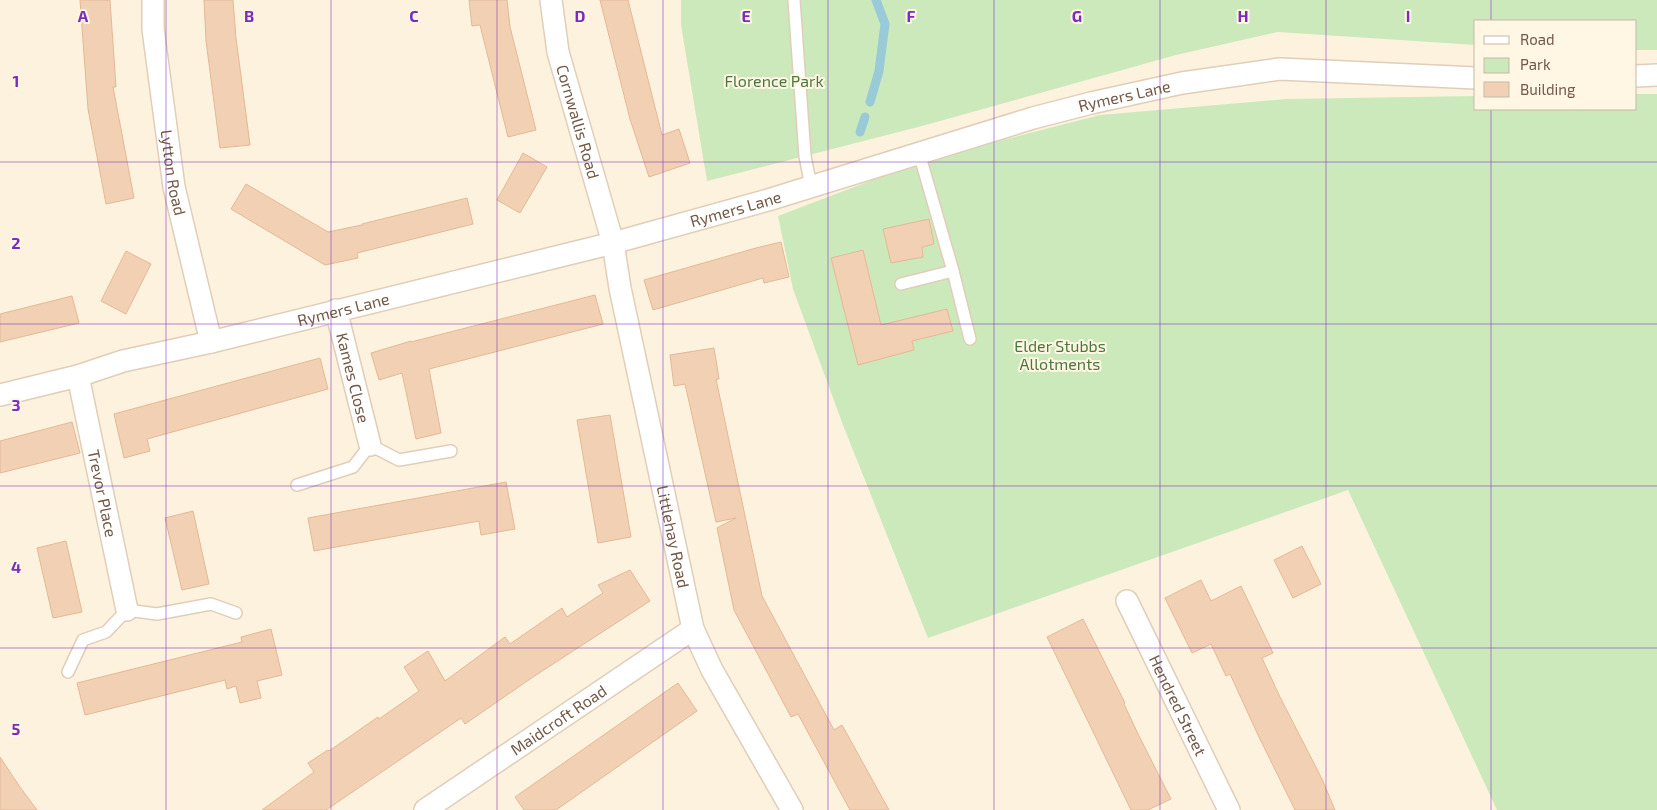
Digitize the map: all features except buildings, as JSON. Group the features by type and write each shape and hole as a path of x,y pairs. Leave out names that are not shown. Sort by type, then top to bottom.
{"street":[{"name":"Lytton Road","path":"153,0 153,29 174,187 211,342"},
{"name":"Cornwallis Road","path":"551,0 558,52 613,243"},
{"name":"Rymers Lane","path":"0,395 78,376 123,361 211,342 613,243 811,187 1033,118 1182,83 1280,70 1474,78"},
{"path":"1637,76 1657,75"},
{"name":"Littlehay Road","path":"613,243 620,288 693,629 712,670 792,810"},
{"name":"Kames Close","path":"336,310 370,445"},
{"name":"Trevor Place","path":"78,376 127,610"},
{"name":"Hendred Street","path":"1127,601 1229,810"},
{"name":"Maidcroft Road","path":"424,810 693,629"}],"lane":[{"path":"794,0 805,156 811,187"},
{"path":"919,153 953,271 970,339"},
{"path":"900,284 953,271"},
{"path":"297,485 353,467 370,445 399,460 451,452"},
{"path":"68,672 83,640 106,632 127,610 157,614 211,604 236,613"}],"green space":[{"name":"Florence Park","path":"681,0 1657,0 1657,50 1637,50 1637,20 1474,20 1474,45 1278,32 1176,55 922,126 707,181 681,25"},
{"name":"Elder Stubbs Allotments","path":"1637,94 1657,94 1657,810 1497,810 1348,490 928,638 843,425 793,289 778,216 925,160 1100,115 1286,99 1474,96 1474,110 1637,110"}],"waterway":[{"path":"870,102 879,71 885,24 876,0"},
{"path":"860,132 865,117"}]}
